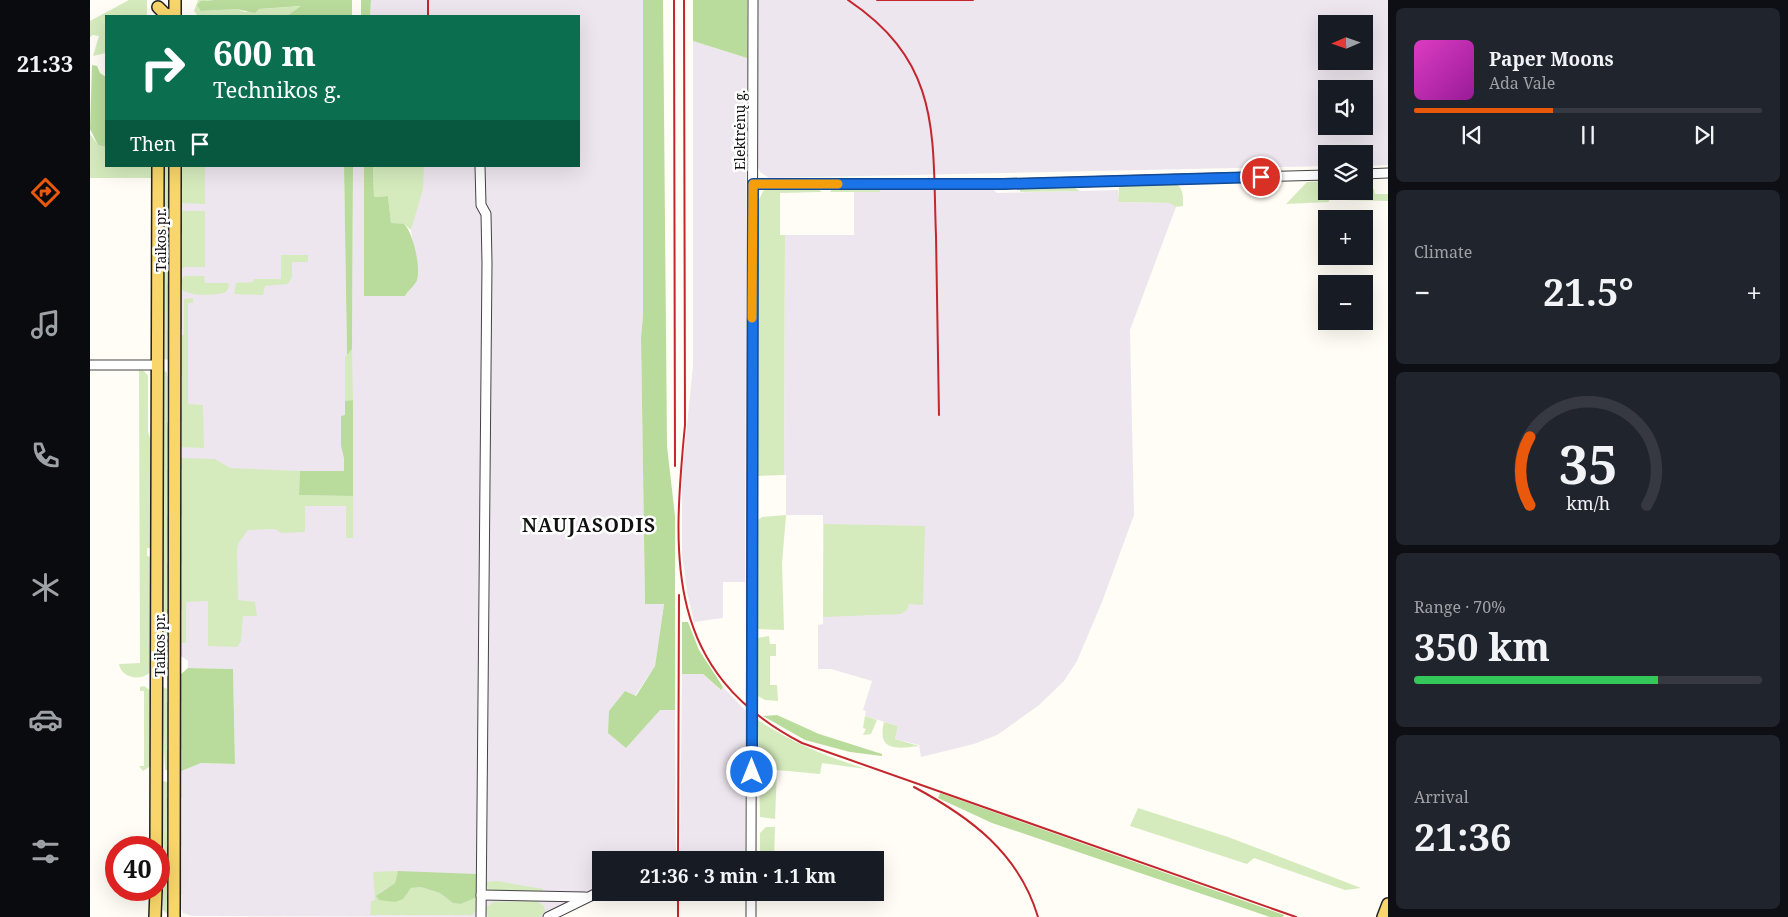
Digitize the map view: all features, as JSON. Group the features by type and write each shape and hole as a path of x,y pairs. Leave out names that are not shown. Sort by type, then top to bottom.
{"main road":[{"path":"175,0 175,15"},
{"path":"158,8 165,14 170,15"},
{"name":"Taikos pr.","path":"156,836 158,167"},
{"name":"Taikos pr.","path":"174,917 175,167"},
{"path":"157,365 164,366 174,373"},
{"path":"157,683 174,683"},
{"path":"157,772 174,774"},
{"path":"156,901 156,917"},
{"path":"1383,917 1388,904"}],"street":[{"name":"Elektrėnų g.","path":"751,851 753,0"},
{"path":"480,167 481,205 486,214 487,264 482,917"},
{"path":"1373,174 1388,173"},
{"path":"753,184 1003,184 1318,175"},
{"path":"90,365 157,365"},
{"path":"548,917 592,894"},
{"path":"482,895 585,897"},
{"path":"751,901 751,917"}],"shaded area":[{"path":"371,0 643,0 643,315 641,338 645,604 664,603 655,666 635,696 626,748 660,709 675,710 676,851 592,851 592,892 545,917 192,916 183,913 178,902 179,772 201,763 235,764 233,669 188,668 188,661 181,656 181,601 179,592 179,354 182,305 179,286 179,167 344,167 347,355 352,349 353,167 364,167 365,296 405,296 416,281 417,269 411,230 424,167 580,167 580,15 370,15"},
{"path":"758,0 1388,0 1388,165 1373,166 1373,145 1318,145 1318,166 769,178 760,172 758,167"},
{"path":"693,41 747,58 745,582 723,582 723,618 694,622 687,592 682,554 682,475 693,366"},
{"path":"880,188 994,190 997,193 1118,190 1118,202 1171,203 1176,207 1130,330 1134,515 1102,602 1077,661 1064,681 1038,706 997,735 974,744 921,757 919,745 895,739 898,726 865,716 866,711 863,710 872,681 831,669 818,669 818,625 823,624 823,515 786,515 786,475 784,475 785,235 854,235 854,192 879,192"},
{"path":"682,674 703,674 720,690 723,687 745,710 745,851 680,851"}],"green space":[{"path":"129,0 147,0 147,15 105,15 105,53 93,56 99,36 93,35 90,37 90,21"},
{"path":"198,0 208,0 201,2 201,11 237,9 245,12 259,9 303,6 289,15 197,15 194,11"},
{"path":"352,0 352,15 288,15 301,6 259,9 255,13 237,9 201,11 197,5 201,1"},
{"path":"361,0 371,0 370,15 361,15"},
{"path":"643,0 663,0 667,446 675,516 675,710 660,710 626,748 608,733 609,711 625,691 636,696 655,666 664,604 645,604 641,338 643,315"},
{"path":"693,0 747,0 747,58 693,41"},
{"path":"92,65 97,66 100,73 105,76 105,147 98,145 90,129"},
{"path":"90,134 98,145 105,147 105,167 153,167 153,178 90,178"},
{"path":"161,167 171,167 170,360 161,359"},
{"path":"179,167 205,167 205,204 181,203 179,199"},
{"path":"344,167 353,167 352,349 347,355"},
{"path":"364,167 373,167 374,197 388,196 391,223 404,224 407,228 413,242 418,274 416,282 405,296 364,296"},
{"path":"373,167 424,167 423,189 411,230 404,224 391,224 388,196 374,197"},
{"path":"1318,181 1318,200 1329,200 1329,202 1286,204 1307,182"},
{"path":"1175,183 1181,190 1183,206 1176,207 1170,203 1118,202 1119,186"},
{"path":"817,188 822,192 780,193 780,235 785,235 784,475 758,476 758,202 763,191 767,189"},
{"path":"833,188 880,188 880,192 830,192"},
{"path":"1075,188 1080,191 1020,192 1020,189"},
{"path":"1374,189 1375,194 1388,194 1388,201 1344,200 1373,200"},
{"path":"183,211 205,211 205,267 184,267 184,269 179,266 180,213"},
{"path":"281,255 308,255 308,262 292,262 292,277 288,284 265,286 263,295 234,294 236,283 253,282 254,279 281,279"},
{"path":"185,276 204,276 205,283 228,283 229,287 226,292 215,294 201,295 188,293 179,287 180,280"},
{"path":"193,298 193,303 188,303 188,404 203,405 204,448 179,447 179,354 181,335 184,335 184,299"},
{"path":"352,349 353,400 345,401 345,357"},
{"path":"139,370 144,371 148,376 148,432 153,447 151,548 147,548 147,556 152,557 152,670 144,676 133,677 124,673 119,664 140,663"},
{"path":"164,370 167,373 167,420 170,457 170,675 162,676 162,371"},
{"path":"353,400 353,496 299,495 300,471 344,471 344,458 341,446 341,416 345,415 345,401"},
{"path":"181,458 215,459 230,468 300,471 299,495 353,496 353,538 346,538 346,506 305,506 305,532 281,533 275,529 248,530 238,544 238,600 255,602 257,616 243,616 241,641 237,647 208,646 208,601 186,602 186,643 181,643 178,460"},
{"path":"786,515 782,563 784,630 757,629 758,520 762,517"},
{"path":"824,524 925,526 923,605 909,604 907,610 901,614 823,617"},
{"path":"682,622 688,622 699,650 723,687 721,690 703,674 682,674"},
{"path":"769,636 770,644 776,644 776,656 770,656 770,685 777,685 778,701 765,700 758,696 757,638"},
{"path":"188,668 233,669 235,764 201,763 179,772 180,675"},
{"path":"144,686 151,691 152,765 143,771 139,766 144,766 144,691 140,691 140,687"},
{"path":"163,687 167,689 169,770 165,770 161,690"},
{"path":"777,715 819,734 882,754 882,756 850,752 805,740 763,716"},
{"path":"865,716 877,720 871,734 863,735 866,729 863,728"},
{"path":"758,720 810,749 866,769 822,763 820,774 777,770 775,819 760,817"},
{"path":"884,722 898,726 895,739 919,746 903,748 890,746 883,738"},
{"path":"164,781 169,783 168,836 163,836 161,786"},
{"path":"940,793 1284,915 1283,917 1270,917 992,823 938,798"},
{"path":"1138,808 1228,837 1361,888 1345,890 1254,858 1247,864 1130,826"},
{"path":"766,827 775,827 774,851 760,851 760,833"},
{"path":"398,871 395,883 379,893 403,899 411,888 421,887 440,893 453,903 461,904 477,897 477,910 472,915 370,915 371,901 375,900 373,872"},
{"path":"398,871 477,874 477,897 461,904 453,903 440,893 421,887 411,888 403,899 395,902 379,900 376,896 395,883"},
{"path":"497,881 543,889 543,891 490,892 485,882"},
{"path":"163,901 167,901 167,914 163,910"},
{"path":"537,901 544,906 545,911 540,917 488,917 486,908 493,902"}],"railway":[{"path":"428,0 428,15"},
{"path":"674,0 675,466"},
{"path":"684,0 685,425 679,522 680,566 687,608 701,647 724,682 757,714 802,743 1296,917"},
{"path":"848,0 879,24 901,50 917,76 926,104 934,166 939,415"},
{"path":"877,0 973,0"},
{"path":"678,851 679,595"},
{"path":"914,787 954,811 990,839 1018,874 1030,894 1038,917"},
{"path":"678,901 678,917"}],"slow traffic":[{"path":"752,318 753,184 838,184"}],"district":[{"name":"NAUJASODIS","path":"589,525"}],"route":[{"path":"752,772 753,184 1003,184 1261,177"}]}
